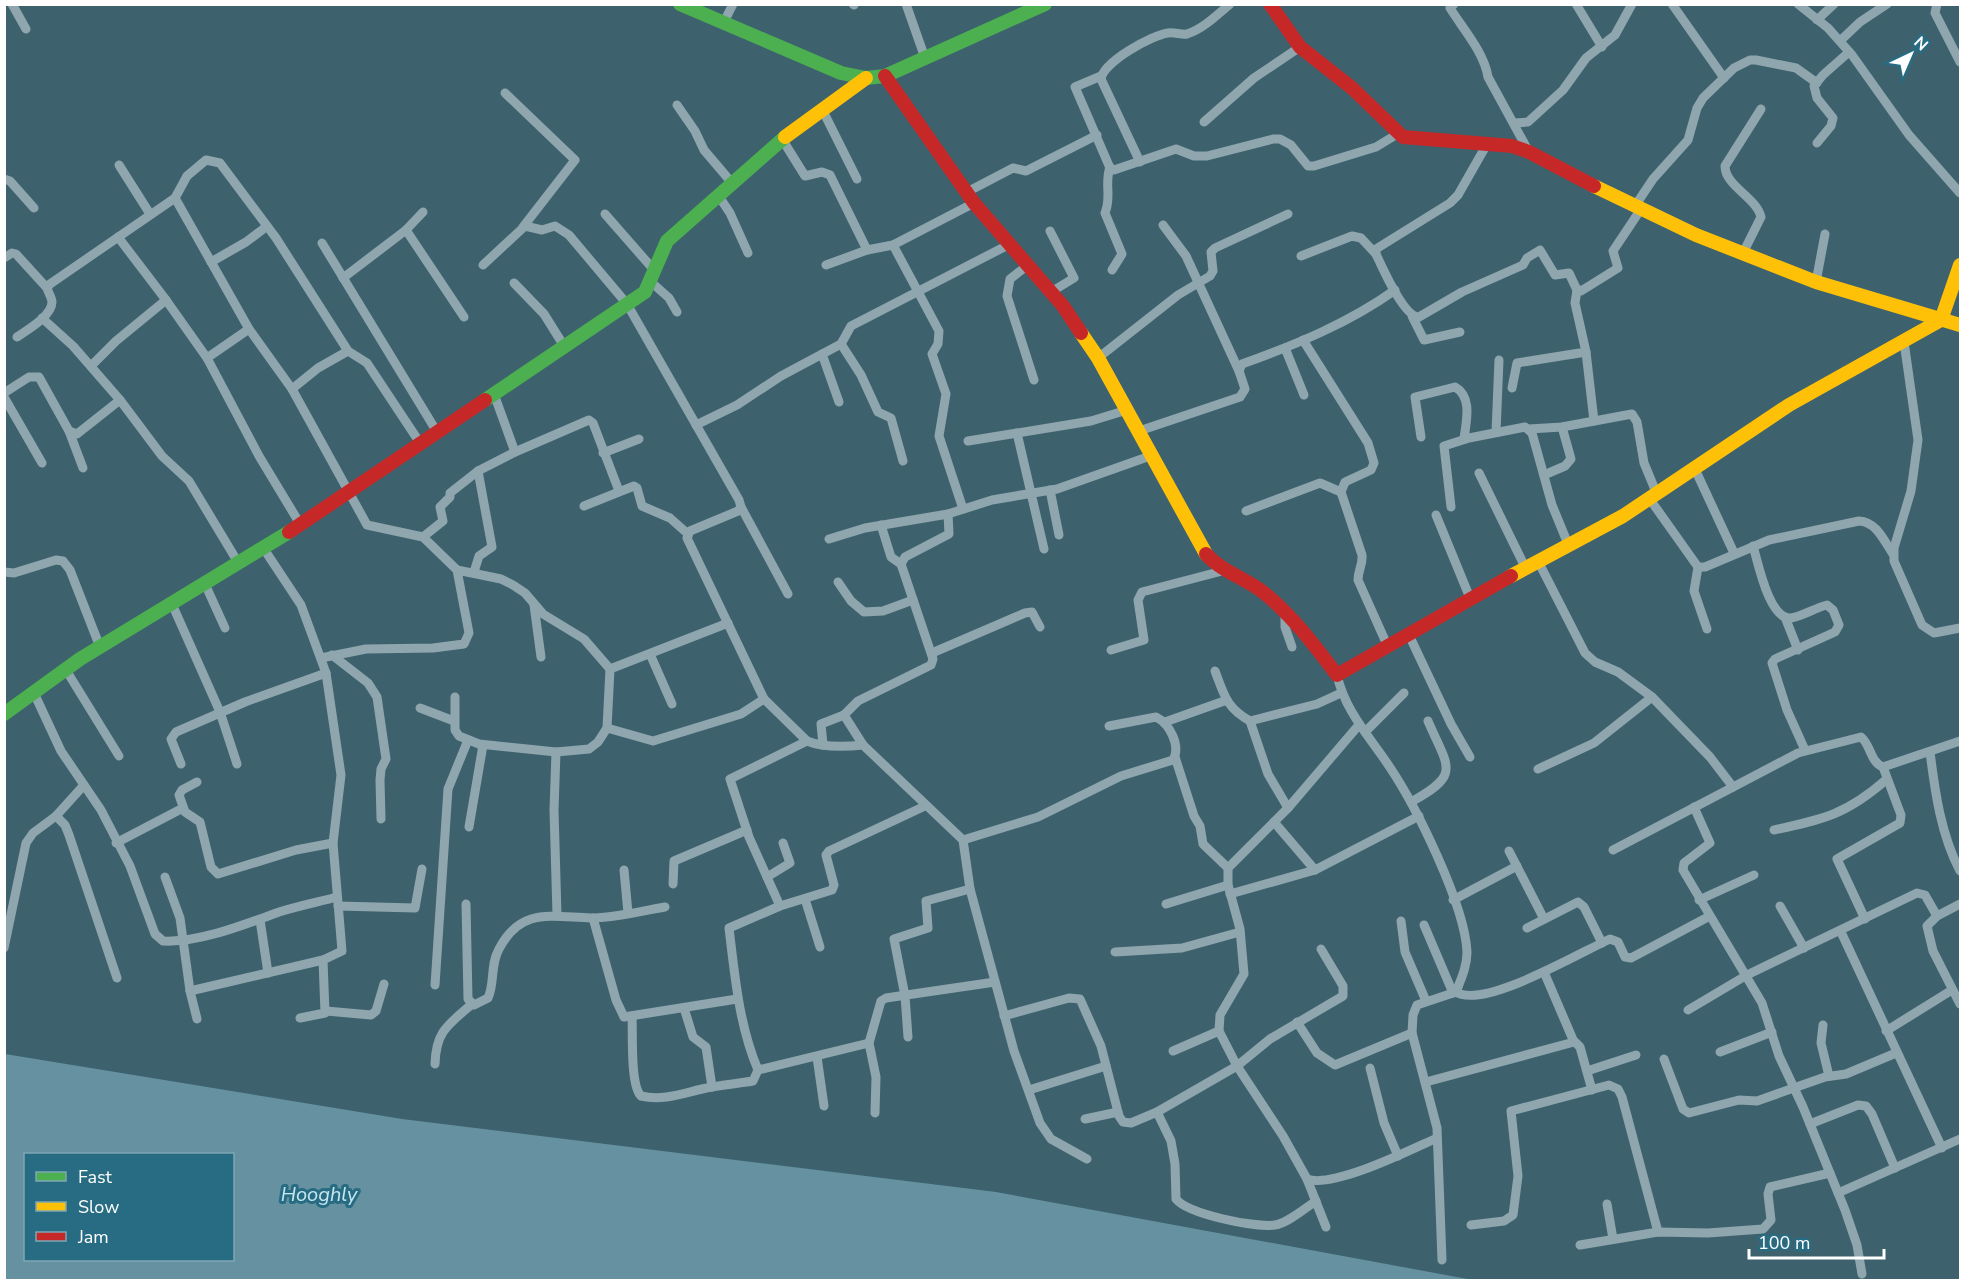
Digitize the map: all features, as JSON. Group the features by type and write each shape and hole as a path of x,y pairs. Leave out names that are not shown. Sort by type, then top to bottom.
{"street":[{"path":"12,4 26,29"},
{"path":"680,4 841,73 866,78 885,76 1045,4"},
{"path":"724,22 733,4"},
{"path":"906,4 925,58"},
{"path":"1112,270 1122,254 1105,213 1110,202 1106,181 1110,167 1076,87 1101,75 1132,48 1168,33 1186,34 1207,23 1230,4"},
{"path":"1270,4 1300,47 1352,88 1403,136 1512,146 1529,152 1638,207 1743,254 1816,282 1960,325"},
{"path":"1454,4 1450,8 1487,68 1488,77 1529,152"},
{"path":"1576,4 1602,47"},
{"path":"1515,123 1528,123 1563,90 1586,58 1616,35 1632,4"},
{"path":"1672,4 1724,78"},
{"path":"1798,4 1840,41 1909,135 1960,193"},
{"path":"1817,20 1834,4"},
{"path":"1840,41 1860,22 1887,4"},
{"path":"1935,5 1935,13 1960,62"},
{"path":"1204,122 1254,78 1300,47"},
{"path":"1817,143 1831,126 1833,118 1814,92 1817,83 1849,52"},
{"path":"1577,290 1581,291 1618,268 1613,251 1653,179 1688,140 1697,108 1724,78 1742,63 1756,60 1796,68 1817,83"},
{"path":"1101,75 1140,162"},
{"path":"885,76 971,198 1051,292 1098,358 1153,455 1200,546 1215,564 1263,592 1310,638 1337,675 1341,693 1419,816 1453,900 1467,954 1466,965 1454,992 1426,1001 1414,1009 1412,1033 1435,1115 1442,1260"},
{"path":"4,714 100,647 264,549 645,292 667,241 782,139 866,78"},
{"path":"483,265 523,227 575,160 505,93"},
{"path":"677,105 696,131 704,150 732,183"},
{"path":"822,109 857,179"},
{"path":"1743,254 1761,217 1759,209 1728,177 1725,165 1761,109"},
{"path":"1110,167 1120,170 1176,149 1194,156 1207,156 1280,139 1291,146 1308,166 1314,166 1376,147 1399,132"},
{"path":"826,265 867,250 893,245 971,198 1013,168 1026,171 1097,135"},
{"path":"782,139 805,176 822,172 830,175 867,250"},
{"path":"1376,254 1380,245 1458,195 1487,144"},
{"path":"47,288 175,198 187,176 206,160 214,160 220,163 282,247 348,351 367,363 420,443"},
{"path":"119,165 150,214"},
{"path":"4,179 10,181 34,208"},
{"path":"718,195 730,213 748,253"},
{"path":"175,198 249,329 292,390 364,521 371,527 423,537 458,570 474,572 513,585 543,614 584,639 610,669 607,728 598,742 589,749 556,752 483,745 468,740 455,730 455,698"},
{"path":"343,278 406,230 423,212"},
{"path":"605,214 669,298 676,312"},
{"path":"1098,358 1213,271 1210,258 1215,248 1288,214"},
{"path":"1139,431 1240,397 1245,389 1239,371 1186,256 1163,225"},
{"path":"211,262 246,242 266,227"},
{"path":"523,227 561,228 627,304 740,500 741,507 788,594"},
{"path":"406,230 464,317"},
{"path":"1050,231 1074,278 1051,292"},
{"path":"1816,282 1825,234"},
{"path":"1301,256 1352,236 1361,238 1376,254 1395,290 1413,316 1424,340 1460,332"},
{"path":"118,237 207,358 259,456 300,524"},
{"path":"322,243 437,432"},
{"path":"696,425 737,405 841,344 851,326 916,292 955,275 1010,244"},
{"path":"893,245 916,292 939,331 938,344 932,354 946,394 938,431 963,509"},
{"path":"1413,316 1419,317 1462,292 1523,265 1527,258 1540,250 1555,274 1569,273 1577,290 1575,303 1587,352 1594,421"},
{"path":"4,258 12,253 16,254 47,288 52,303 42,318 17,337"},
{"path":"1028,265 1010,279 1007,296 1034,380"},
{"path":"1337,675 1525,567 1623,516 1789,405 1941,320 1960,265"},
{"path":"514,284 544,314 564,346"},
{"path":"1239,371 1242,364 1286,348 1368,309 1395,290"},
{"path":"91,366 116,341 166,300"},
{"path":"42,318 91,366 162,456 189,481 239,564"},
{"path":"207,358 249,329"},
{"path":"1303,340 1368,443 1374,463 1371,470 1343,484 1341,492 1362,555 1363,563 1359,570 1358,580 1388,647"},
{"path":"1893,554 1911,491 1918,440 1904,342"},
{"path":"841,344 861,375 878,412 891,418 903,461"},
{"path":"1286,348 1304,395"},
{"path":"292,390 318,368 348,351"},
{"path":"1512,388 1517,363 1587,352"},
{"path":"822,354 839,402"},
{"path":"1496,432 1498,360"},
{"path":"42,463 4,395 29,376 39,377 69,431 83,468"},
{"path":"1420,437 1415,397 1455,387 1463,395 1466,403 1464,439"},
{"path":"494,394 515,452"},
{"path":"69,431 76,434 120,400"},
{"path":"968,441 1091,421 1127,410"},
{"path":"1451,507 1443,450 1447,444 1521,427 1529,429 1562,427 1629,413 1635,416 1653,495 1698,567 1694,591 1707,629"},
{"path":"423,537 443,521 440,507 450,497 450,492 478,471 515,452 589,420 593,423 619,491"},
{"path":"1544,475 1565,466 1571,459 1562,427"},
{"path":"1529,429 1552,505 1568,544"},
{"path":"1017,433 1044,549"},
{"path":"603,453 639,439"},
{"path":"829,539 881,525 948,514 992,500 1050,490 1153,455"},
{"path":"1694,467 1734,553"},
{"path":"474,572 479,556 492,547 478,471"},
{"path":"1479,473 1525,567"},
{"path":"1246,511 1320,483 1341,492"},
{"path":"584,507 634,486 637,488 642,506 670,518 688,534"},
{"path":"1050,490 1059,535"},
{"path":"688,534 738,511 741,507"},
{"path":"901,564 905,557 949,534 948,514"},
{"path":"1436,515 1470,598"},
{"path":"1698,567 1705,567 1769,540 1859,521 1871,523 1893,554 1898,574 1922,625 1934,633 1960,628"},
{"path":"823,745 821,724 844,715 858,701 931,665 932,653 914,600 901,564 891,557 881,525"},
{"path":"688,534 687,538 764,699 807,741 823,745 863,744"},
{"path":"1753,546 1769,599 1774,608 1785,617 1798,650"},
{"path":"190,991 323,960 339,955 342,951 333,843 341,776 326,673 301,605 264,549"},
{"path":"4,572 14,573 56,560 63,561 70,570 100,647"},
{"path":"1538,561 1571,631 1585,653 1595,662 1618,672 1652,697 1710,757 1733,787"},
{"path":"321,658 366,649 434,648 464,644 469,633 458,570"},
{"path":"1111,650 1144,640 1138,600 1142,592 1226,570"},
{"path":"838,582 851,601 864,612 883,611 914,600"},
{"path":"205,584 225,628"},
{"path":"172,604 220,712 237,764"},
{"path":"534,605 542,657"},
{"path":"1785,617 1790,618 1824,606 1833,610 1839,625 1838,630 1775,659 1772,665 1805,750"},
{"path":"932,653 1025,613 1032,612 1040,627"},
{"path":"1285,614 1285,627 1292,647"},
{"path":"610,669 728,623"},
{"path":"1409,635 1446,714 1470,757"},
{"path":"650,654 672,704"},
{"path":"332,655 368,683 377,697 386,753 380,780 381,819"},
{"path":"66,670 119,756"},
{"path":"1215,670 1234,712 1250,721 1268,774 1288,808"},
{"path":"181,764 171,739 172,735 220,712 326,673"},
{"path":"34,693 61,751 101,810 129,866 155,934 163,941 183,940 338,901 415,908 422,869"},
{"path":"1250,721 1317,704 1341,693"},
{"path":"1228,868 1362,729 1404,693"},
{"path":"1538,769 1594,743 1652,697"},
{"path":"607,728 654,741 741,714 764,699"},
{"path":"1165,722 1227,699"},
{"path":"420,708 454,721"},
{"path":"844,715 863,744 963,840 970,889 1004,1016 1044,1132 1051,1139 1087,1159"},
{"path":"1109,726 1156,717 1165,722 1173,740 1175,757 1194,816 1200,826 1203,844 1228,868 1229,889 1240,932 1244,974 1220,1016 1219,1031 1237,1066 1284,1136 1307,1179 1326,1227"},
{"path":"1412,802 1438,787 1446,774 1445,761 1428,721"},
{"path":"1613,850 1805,750 1858,736 1866,741 1875,762 1883,767 1901,815 1900,823 1837,859 1865,919"},
{"path":"435,986 448,789 468,740"},
{"path":"780,906 747,830 730,779 807,741"},
{"path":"1883,767 1960,741"},
{"path":"469,827 483,745"},
{"path":"556,752 554,810 556,915"},
{"path":"1930,752 1949,848 1960,871"},
{"path":"963,840 1038,817 1121,776 1173,760 1175,757"},
{"path":"1774,830 1812,822 1847,809 1859,803 1887,779"},
{"path":"197,782 180,792 183,808 190,818 200,822 211,867 218,874 296,850 333,843"},
{"path":"4,948 26,843 33,833 56,816 84,785"},
{"path":"632,1016 635,1050 633,1080 641,1095 652,1098 677,1096 712,1087 753,1081 758,1070 751,1053 737,999 729,928 780,906 834,888 826,855 829,851 925,806"},
{"path":"1694,807 1710,843 1682,867 1708,917 1747,975 1762,1003 1779,1056 1838,1193 1857,1245 1862,1274"},
{"path":"117,843 183,808"},
{"path":"56,816 65,825 69,835 117,978"},
{"path":"1166,904 1315,870 1419,816"},
{"path":"1274,822 1315,870"},
{"path":"673,884 674,861 747,830"},
{"path":"767,877 790,863 783,843"},
{"path":"1509,851 1544,919"},
{"path":"1453,900 1517,866"},
{"path":"624,870 628,913"},
{"path":"1699,900 1754,875"},
{"path":"165,877 180,918 190,991 197,1019"},
{"path":"908,1037 905,996 894,939 928,928 925,903 928,900 970,889"},
{"path":"1688,1010 1747,975 1841,932 1920,892 1925,895 1937,916"},
{"path":"805,899 820,947"},
{"path":"1527,928 1578,902 1584,907 1602,943"},
{"path":"466,904 468,999 472,1004"},
{"path":"1960,904 1937,916 1926,926 1927,934 1960,1004"},
{"path":"1780,906 1804,948"},
{"path":"435,1064 435,1043 445,1028 472,1004 486,1000 490,996 491,974 497,951 515,926 525,920 556,915 593,918 665,907"},
{"path":"1424,925 1454,992 1462,996 1478,996 1544,972 1602,943 1615,940 1624,957 1631,958 1708,917"},
{"path":"593,918 621,1014 632,1016 737,999"},
{"path":"260,920 268,973"},
{"path":"1401,921 1405,952 1426,1001"},
{"path":"1115,952 1182,948 1240,932"},
{"path":"1841,932 1942,1148"},
{"path":"1004,1016 1078,998 1094,1026 1120,1119 1127,1123 1157,1112 1237,1066 1257,1049 1297,1022 1339,1000 1344,992 1343,986 1322,950"},
{"path":"323,960 326,1011"},
{"path":"1544,972 1575,1042 1580,1047 1593,1090"},
{"path":"875,1113 876,1077 869,1043 881,1001 995,982"},
{"path":"300,1018 323,1014 326,1011 371,1015 376,1011 384,984"},
{"path":"1886,1031 1953,990"},
{"path":"684,1008 693,1037 706,1047 712,1087"},
{"path":"1297,1022 1317,1053 1335,1065 1412,1033"},
{"path":"1823,1025 1821,1043 1829,1077"},
{"path":"1173,1051 1219,1031"},
{"path":"1720,1052 1772,1032"},
{"path":"1426,1082 1575,1042"},
{"path":"758,1070 817,1057 843,1047 869,1043"},
{"path":"1664,1059 1683,1109 1689,1113 1739,1100 1756,1101 1829,1077 1846,1074 1896,1053"},
{"path":"1587,1071 1636,1055"},
{"path":"817,1057 824,1106"},
{"path":"1029,1090 1106,1066"},
{"path":"1370,1068 1384,1123 1398,1156"},
{"path":"1472,1225 1504,1221 1513,1215 1518,1176 1511,1112 1613,1086 1622,1097 1658,1232"},
{"path":"1810,1124 1858,1106 1866,1106 1872,1114 1895,1168"},
{"path":"1085,1119 1118,1112"},
{"path":"1157,1112 1171,1140 1175,1164 1176,1199 1185,1207 1246,1224 1273,1226 1316,1202"},
{"path":"1307,1179 1317,1181 1352,1173 1437,1138"},
{"path":"1838,1193 1960,1139"},
{"path":"1580,1245 1658,1232 1708,1233 1763,1229 1771,1220 1768,1194 1770,1187 1830,1173"},
{"path":"1607,1204 1613,1239"}],"water":[{"name":"Hooghly","path":"5,1054 402,1119 996,1192 1473,1280 5,1280"}],"traffic: fast":[{"path":"680,4 841,73 866,78 885,76 1045,4"},
{"path":"485,400 645,292 667,241 785,137"},
{"path":"4,714 80,659 289,532"}],"traffic: slow":[{"path":"785,137 866,78"},
{"path":"1594,186 1696,235 1816,282 1960,325"},
{"path":"1511,576 1623,516 1789,405 1941,320 1960,265"},
{"path":"1081,333 1098,358 1206,554"}],"traffic: jam":[{"path":"1270,4 1300,47 1352,88 1403,137 1512,146 1529,152 1594,186"},
{"path":"885,76 974,203 1063,306 1081,333"},
{"path":"289,532 485,400"},
{"path":"1206,554 1219,566 1256,587 1274,601 1303,631 1337,675 1511,576"}]}
